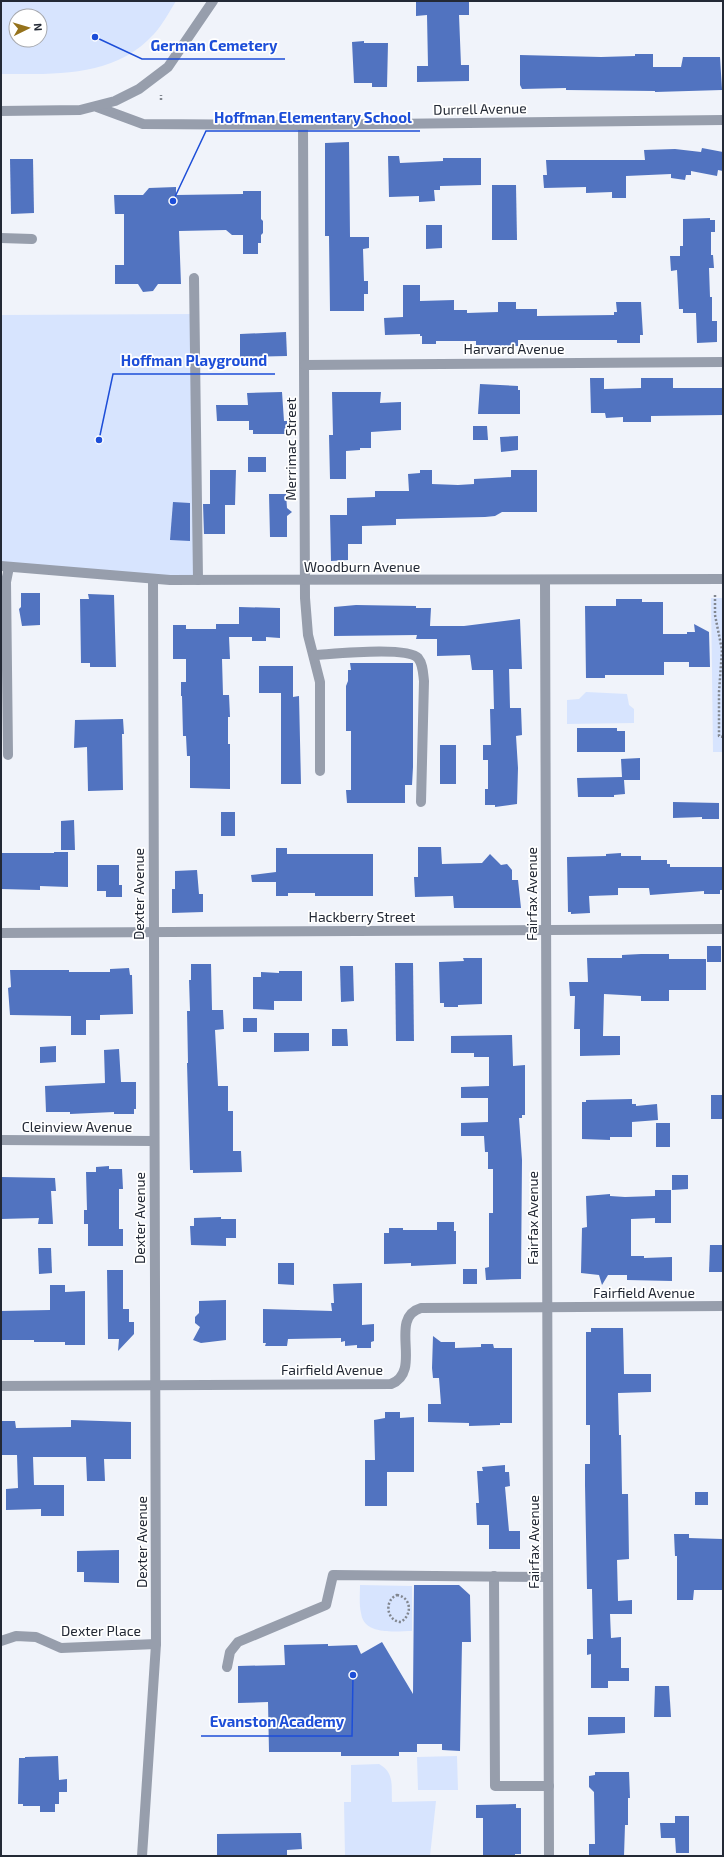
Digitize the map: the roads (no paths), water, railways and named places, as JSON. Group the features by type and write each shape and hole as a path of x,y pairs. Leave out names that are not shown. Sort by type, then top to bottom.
{"street":[{"path":"1,111 80,110 97,107 116,101 139,89 168,67 214,1"},
{"name":"Durrell Avenue","path":"97,107 143,124 303,125 723,120"},
{"name":"Merrimac Street","path":"303,125 305,581 308,635 320,682 320,771"},
{"path":"1,238 32,239"},
{"path":"194,278 198,580"},
{"name":"Harvard Avenue","path":"305,365 723,362"},
{"path":"5,567 8,755"},
{"name":"Woodburn Avenue","path":"5,567 153,579 198,580 545,581 723,579"},
{"name":"Dexter Avenue","path":"142,1856 156,1644 153,1141 153,579"},
{"name":"Fairfax Avenue","path":"545,581 549,1856"},
{"path":"314,655 380,651 410,653 418,658 423,667 424,681 421,802"},
{"name":"Hackberry Street","path":"1,933 723,929"},
{"name":"Cleinview Avenue","path":"1,1140 153,1141"},
{"name":"Fairfield Avenue","path":"1,1386 391,1384 399,1381 405,1373 406,1324 409,1315 415,1310 427,1307 723,1306"},
{"path":"227,1667 230,1652 238,1642 326,1606 333,1574 548,1577"},
{"path":"494,1576 495,1786 549,1786"},
{"name":"Dexter Place","path":"1,1641 16,1636 36,1636 60,1648 156,1644"}],"place":[{"name":"German Cemetery","path":"95,37"},
{"name":"Hoffman Elementary School","path":"173,201"},
{"name":"Hoffman Playground","path":"99,440"},
{"name":"Evanston Academy","path":"353,1675"}]}
